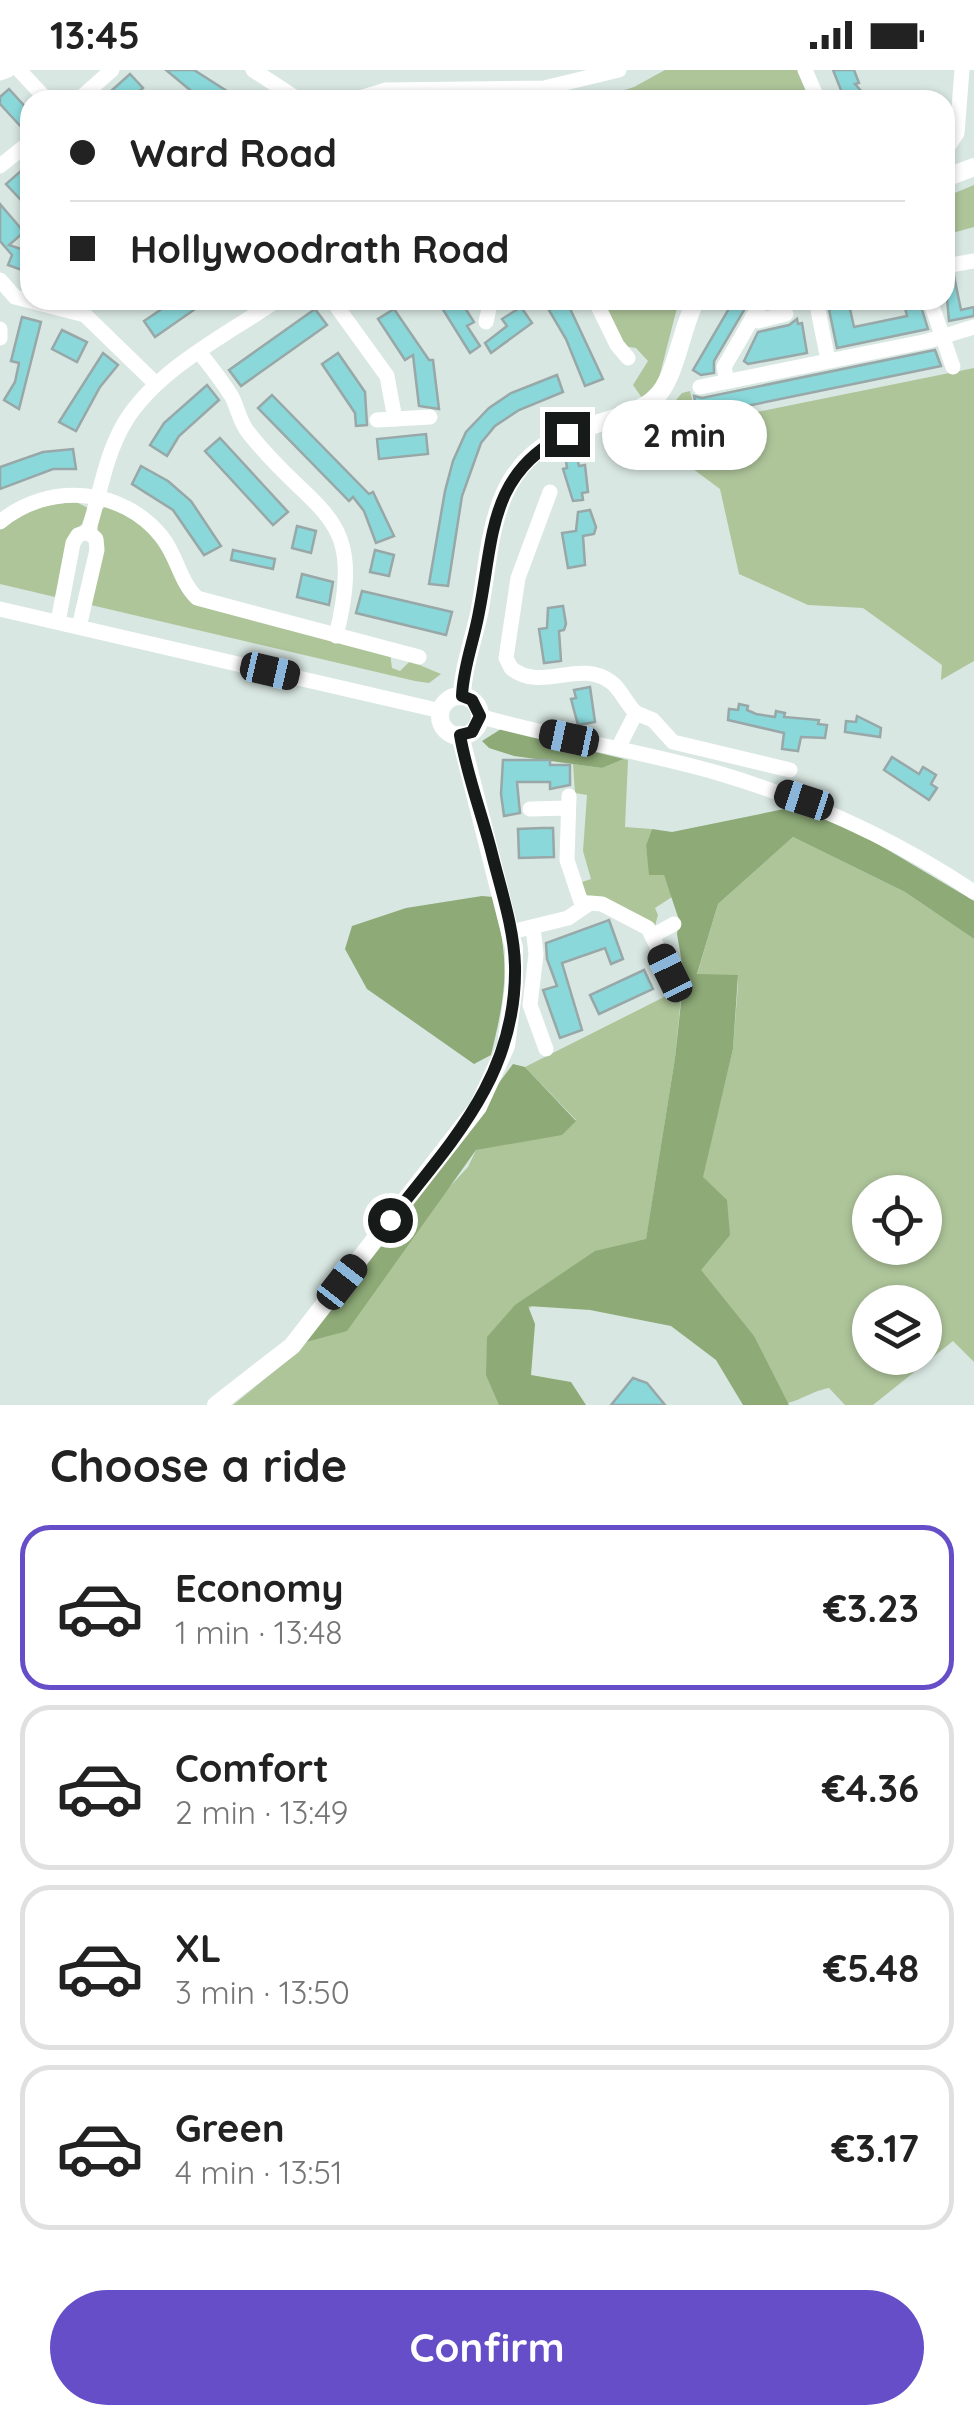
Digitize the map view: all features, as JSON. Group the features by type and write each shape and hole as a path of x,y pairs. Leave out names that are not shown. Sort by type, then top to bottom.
{"main road":[{"path":"462,696 494,520 511,480 534,453 550,442 652,401 664,387 692,310"},
{"path":"462,696 472,700 480,716 472,732 460,735 444,728 441,711 451,698 462,696"},
{"path":"216,1405 292,1346 478,1107 511,1026 515,965 511,932 460,735"}],"street":[{"path":"0,73 8,70"},
{"path":"19,70 38,90"},
{"path":"89,90 112,70"},
{"path":"252,70 283,90"},
{"path":"556,90 619,70"},
{"path":"955,136 962,70"},
{"path":"0,166 20,150"},
{"path":"0,280 20,298"},
{"path":"92,310 156,384"},
{"path":"88,532 113,446 126,421 156,384 262,310"},
{"path":"339,310 387,376 395,418"},
{"path":"486,322 489,310"},
{"path":"600,310 616,345 628,358"},
{"path":"727,381 724,367 757,310"},
{"path":"818,310 828,360"},
{"path":"934,310 953,367"},
{"path":"752,318 758,321 786,314"},
{"path":"700,386 974,327"},
{"path":"0,328 0,338"},
{"path":"200,353 230,395 250,435 339,533 348,566 347,590 336,636"},
{"path":"377,420 430,416"},
{"path":"550,492 550,514 518,578 506,643 510,668 530,679 597,675 610,681 636,713 653,720 673,742 781,770"},
{"path":"0,522 14,510 51,495 114,502 154,528 175,557 189,591 197,598 336,636 400,660 420,657"},
{"path":"58,622 73,544 78,535 88,532"},
{"path":"79,627 97,550 96,540 88,532"},
{"path":"0,608 441,711"},
{"path":"618,748 636,713"},
{"path":"480,716 716,772 804,800 895,844 974,892"},
{"path":"530,809 569,802 567,860 582,905"},
{"path":"511,932 568,918 582,905 602,904 640,922 652,936 670,973"},
{"path":"652,936 674,924"},
{"path":"534,927 531,1032 546,1049"}],"green space":[{"path":"665,70 798,70 807,90 625,90"},
{"path":"974,185 974,227 955,232 955,193"},
{"path":"606,310 676,310 658,382 642,398 633,385 648,361 636,348 623,346"},
{"path":"974,368 974,661 941,680 942,665 863,608 808,605 739,574 720,489 638,428 656,424 682,393 690,391 698,424"},
{"path":"76,502 88,508 82,524 73,532 55,597 0,584 0,528 36,509"},
{"path":"106,506 144,528 162,550 182,589 390,653 392,668 400,671 410,661 441,674 429,683 415,681 91,605 100,542 97,524 99,512"},
{"path":"501,729 624,759 602,768 514,756 489,748 482,741"},
{"path":"628,760 625,827 652,829 646,845 650,875 664,875 672,897 655,908 655,926 623,907 584,894 579,883 591,879 583,851 587,795 575,793 573,764 602,768"},
{"path":"794,807 851,828 974,901 974,939 905,892 793,837 718,904 697,974 738,975 733,1049 703,1177 727,1200 730,1235 701,1270 754,1336 789,1405 743,1405 716,1360 671,1326 590,1310 528,1306 535,1324 531,1375 571,1382 586,1405 499,1405 486,1375 487,1337 515,1305 595,1251 646,1239 684,975 677,934 679,920 664,875 649,875 646,845 652,829 672,832"},
{"path":"793,837 905,892 974,939 974,1362 953,1341 942,1350 942,1285 852,1285 852,1375 910,1375 873,1405 845,1405 829,1388 774,1405 685,1249 733,1049 738,976 697,975 718,904"},
{"path":"493,897 504,976 491,1055 474,1064 367,989 345,949 352,926 406,908"},
{"path":"682,988 646,1240 541,1299 514,1320 522,1405 233,1405 288,1360 468,1167 476,1150 576,1120 525,1067"},
{"path":"513,1064 525,1067 576,1121 562,1135 476,1150 347,1331 306,1342"}],"building":[{"path":"166,70 194,70 225,90 190,90"},
{"path":"833,70 854,70 859,83 855,84 860,90 841,90"},
{"path":"130,74 143,88 141,90 112,90"},
{"path":"9,89 20,101 20,126 0,104 0,97"},
{"path":"20,172 20,199 6,184"},
{"path":"0,204 20,227 20,235 9,245 20,249 20,269 8,265 12,255 0,241"},
{"path":"955,281 961,310 974,307 974,316 949,321 948,310 955,310"},
{"path":"160,310 194,310 155,337 144,321"},
{"path":"314,310 327,325 241,386 229,370"},
{"path":"395,310 429,360 433,360 439,409 419,406 413,355 405,360 378,319"},
{"path":"443,310 466,310 474,322 467,326 480,346 470,353"},
{"path":"523,310 532,323 491,353 485,343 507,326 502,319"},
{"path":"549,310 571,310 603,379 585,386 566,339"},
{"path":"728,310 744,310 714,361 714,373 701,375 693,370"},
{"path":"829,310 850,310 854,327 907,316 906,310 922,310 928,329 837,348"},
{"path":"22,317 41,322 19,409 4,400 15,382 19,363 11,361"},
{"path":"797,319 798,324 802,323 807,353 748,364 744,361 758,332 789,325"},
{"path":"62,330 87,342 77,362 52,349"},
{"path":"935,350 941,366 698,416 694,396 702,398"},
{"path":"103,353 118,365 100,387 76,431 59,422"},
{"path":"338,353 365,392 367,425 356,426 355,413 322,364"},
{"path":"557,375 563,392 519,410 495,426 481,443 462,496 448,586 429,584 445,491 466,432 489,408 511,393"},
{"path":"207,385 219,400 179,436 167,456 150,445 164,423"},
{"path":"272,395 369,494 373,492 394,536 376,543 364,511 353,497 349,501 258,408"},
{"path":"426,434 428,454 379,459 377,439"},
{"path":"220,438 288,512 273,525 205,451"},
{"path":"73,449 76,469 53,469 0,489 0,467 43,452"},
{"path":"576,453 579,466 585,465 588,492 582,493 583,500 573,501 563,469 567,468 565,455"},
{"path":"141,466 168,481 191,501 221,546 204,555 173,510 132,484"},
{"path":"590,510 596,527 594,534 583,536 585,565 568,568 562,533 576,531 578,512"},
{"path":"297,526 316,531 311,553 292,548"},
{"path":"233,550 275,559 273,569 231,560"},
{"path":"375,550 394,555 389,576 370,572"},
{"path":"302,574 333,582 329,605 297,597"},
{"path":"362,591 452,612 446,635 356,613"},
{"path":"563,606 566,624 559,631 561,661 544,663 539,629 547,628 548,608"},
{"path":"590,687 595,722 578,725 571,699 576,698 574,690"},
{"path":"739,704 756,714 775,717 776,711 785,713 784,717 819,720 818,724 827,725 825,738 801,737 798,751 782,749 784,733 728,720 729,709 738,710"},
{"path":"857,716 881,728 880,737 845,732 846,721 856,722"},
{"path":"892,757 919,774 923,767 936,775 931,784 937,788 929,800 884,770"},
{"path":"503,760 550,760 550,765 570,765 570,785 550,789 550,782 517,782 520,813 504,816"},
{"path":"553,828 554,857 519,858 518,829"},
{"path":"609,920 623,959 611,964 605,948 562,963 582,1030 560,1038 543,990 557,986 546,943"},
{"path":"644,970 653,989 599,1014 590,995"},
{"path":"633,1378 647,1383 665,1405 611,1405"}],"route":[{"path":"390,1220 478,1107 511,1026 514,948 486,828 463,752 460,735 472,732 480,716 472,700 462,696 462,683 476,630 494,520 502,498 511,480 534,453 567,434"}]}
